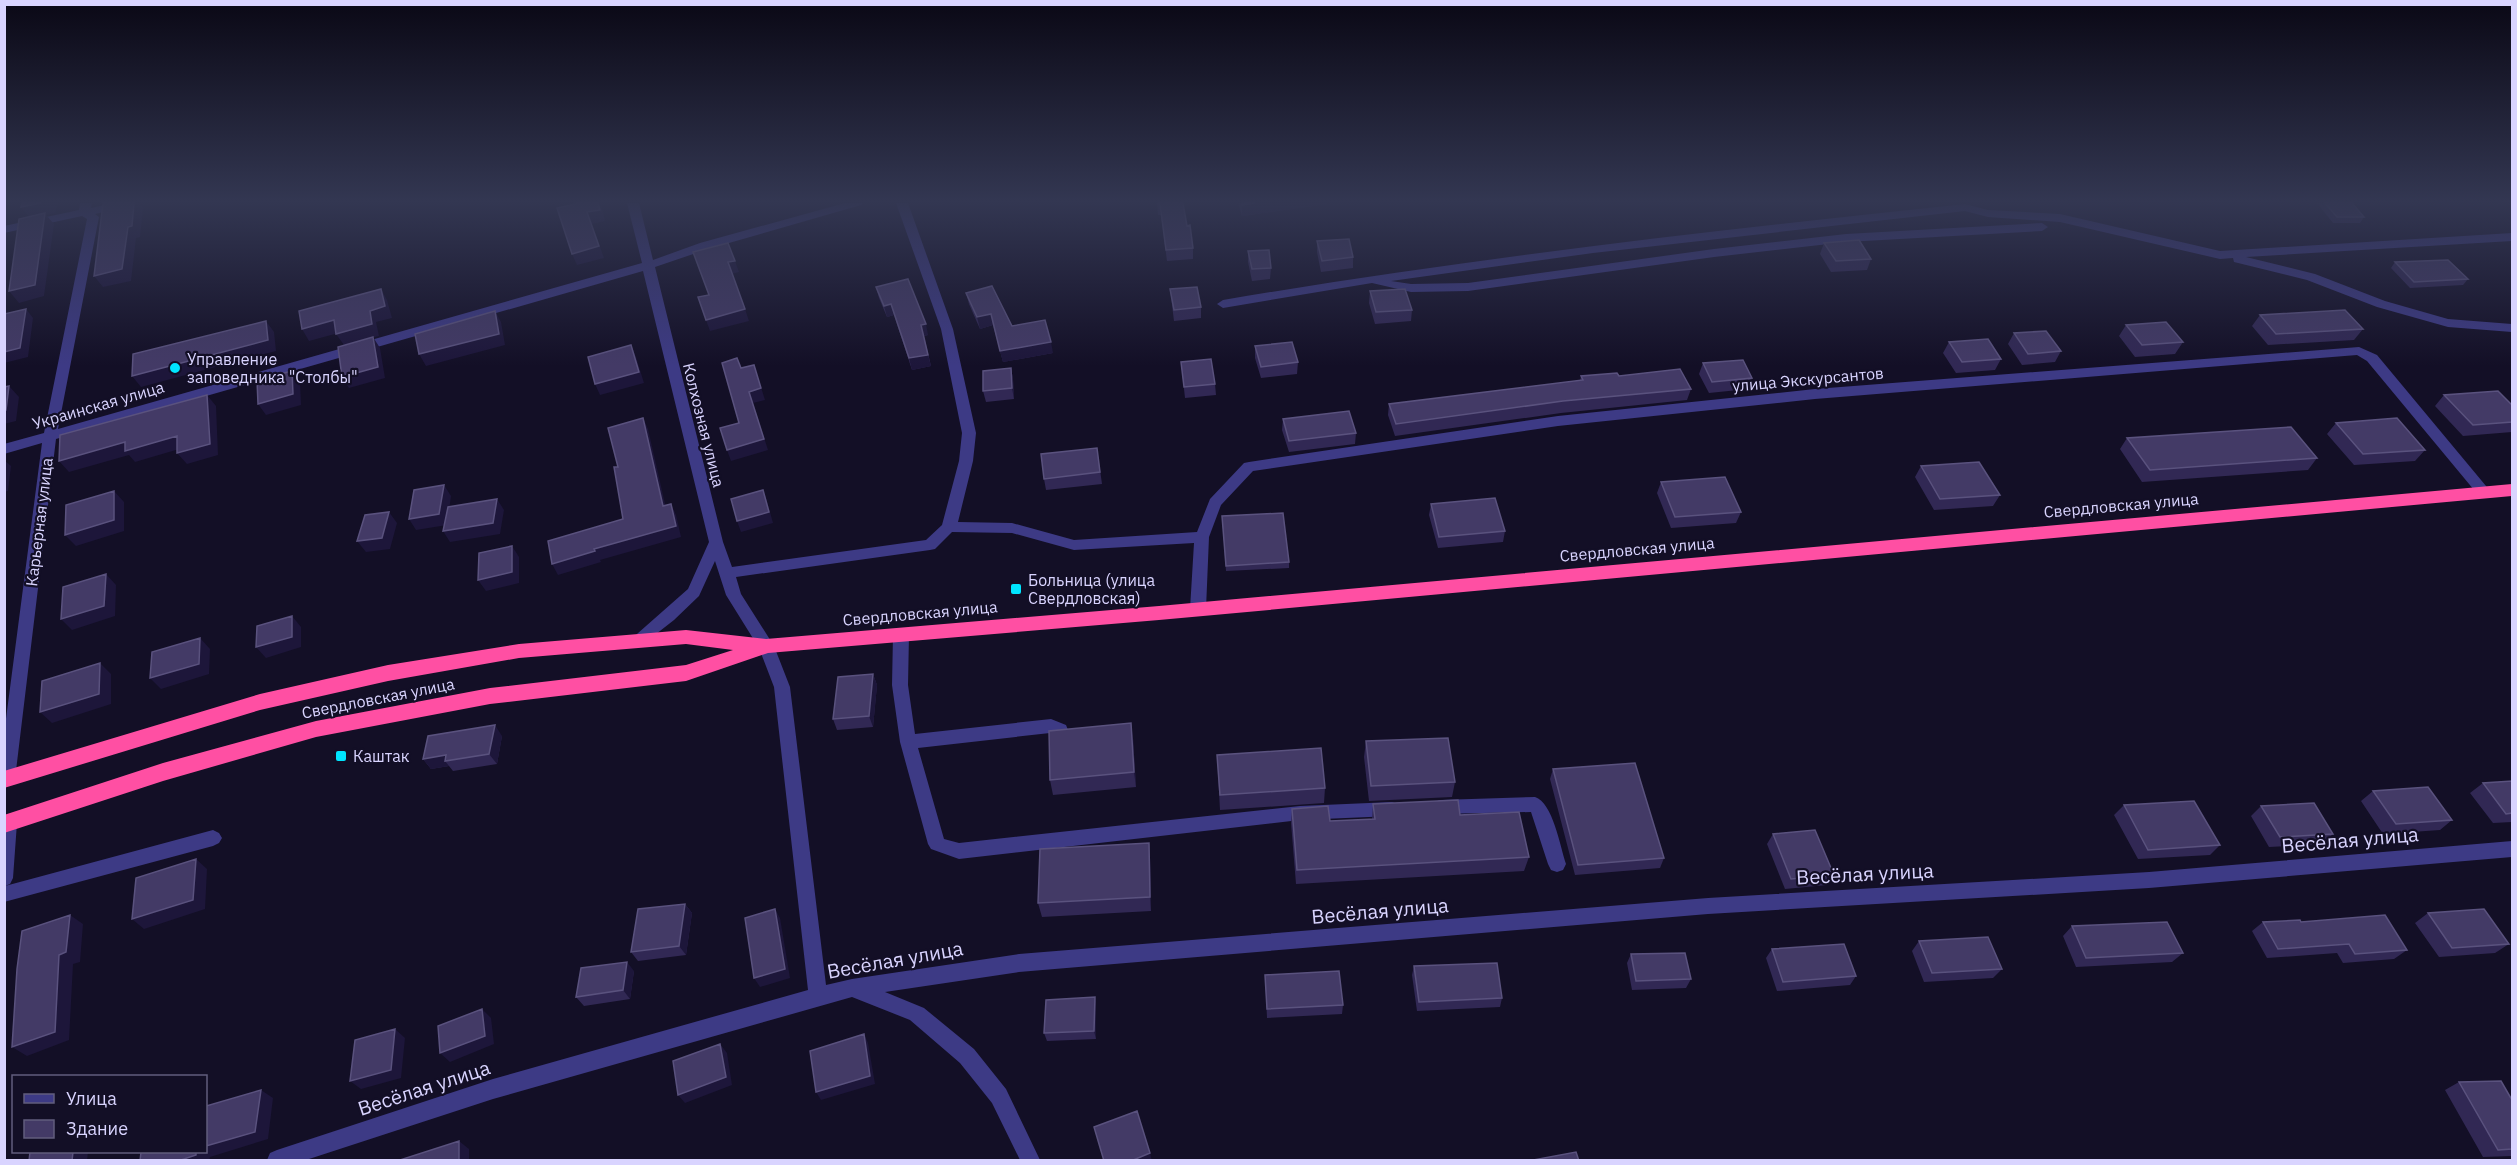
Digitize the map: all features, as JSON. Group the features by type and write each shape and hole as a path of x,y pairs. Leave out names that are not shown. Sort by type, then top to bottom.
{"highway":[{"name":"Свердловская улица","path":"6,780 260,702 388,673 519,651 686,637 766,646 2512,490"},
{"name":"Свердловская улица","path":"6,824 163,772 316,729 490,696 686,673 766,646"}],"street":[{"name":"Карьерная улица","path":"6,780 50,436 85,257"},
{"name":"Колхозная улица","path":"648,257 679,395 717,542 734,595 766,646 782,687 818,996"},
{"name":"Украинская улица","path":"4,449 672,257"},
{"path":"727,573 930,545 949,527 966,460 969,433 947,328 922,257"},
{"path":"1223,304 1362,279 1532,257"},
{"path":"1362,279 1411,288 1468,286 1681,257"},
{"path":"2229,257 2311,278 2381,304 2448,323 2512,328"},
{"name":"улица Экскурсантов","path":"1202,537 1215,503 1249,467 1558,421 1815,394 2359,351 2372,358 2484,492"},
{"path":"949,527 1012,528 1074,544 1202,537 1198,609"},
{"path":"637,641 669,616 694,592 717,542"},
{"path":"901,635 900,685 908,742 937,844 959,851 1300,813 1405,809"},
{"path":"908,742 1051,726 1060,730"},
{"path":"1428,808 1534,804 1541,811 1557,864"},
{"path":"4,878 6,824"},
{"path":"4,894 213,838"},
{"name":"Весёлая улица","path":"277,1161 493,1089 818,996 852,988 1019,963 1708,906 2149,880 2512,849"},
{"path":"852,988 917,1014 967,1056 999,1096 1030,1161"}],"building":[{"path":"14,257 39,257 35,285 9,291"},
{"path":"96,257 124,257 122,269 94,276"},
{"path":"695,257 734,257 735,261 728,262 745,309 706,320 698,297 709,295"},
{"path":"1249,257 1270,257 1271,268 1252,269"},
{"path":"1321,257 1350,257 1322,261"},
{"path":"1834,257 1871,259 1836,261"},
{"path":"2448,260 2468,279 2414,282 2395,262"},
{"path":"908,279 926,324 921,325 928,355 909,358 891,304 884,306 876,287"},
{"path":"992,286 1012,326 1045,320 1051,342 1000,351 991,314 977,317 966,293"},
{"path":"1197,287 1201,307 1174,310 1170,289"},
{"path":"381,289 385,306 370,311 372,324 336,334 334,320 302,329 299,311"},
{"path":"1405,289 1412,310 1376,312 1370,291"},
{"path":"26,309 20,348 4,352 4,314"},
{"path":"2345,310 2363,329 2276,334 2260,315"},
{"path":"495,311 499,334 419,354 415,334"},
{"path":"266,321 268,340 132,376 133,354"},
{"path":"2166,322 2183,342 2142,345 2126,325"},
{"path":"2046,331 2061,351 2028,354 2014,333"},
{"path":"373,337 378,367 342,377 338,347"},
{"path":"1988,339 2001,359 1962,362 1949,342"},
{"path":"1292,342 1298,362 1261,367 1255,346"},
{"path":"631,345 639,372 595,384 588,357"},
{"path":"737,358 741,368 754,365 761,388 749,392 764,439 727,450 720,428 739,423 722,363"},
{"path":"1211,359 1215,384 1184,387 1181,362"},
{"path":"1743,360 1752,378 1712,382 1703,363"},
{"path":"1011,368 1012,388 983,391 983,371"},
{"path":"1680,369 1691,389 1563,401 1396,424 1389,404 1583,380 1581,376 1617,373 1619,376"},
{"path":"292,371 293,394 258,404 257,380"},
{"path":"9,386 6,410 4,410 4,387"},
{"path":"2498,391 2512,405 2512,422 2473,425 2444,395"},
{"path":"207,395 210,444 177,453 177,436 125,451 125,442 59,461 60,435"},
{"path":"1349,411 1356,433 1289,441 1283,419"},
{"path":"643,418 663,506 671,504 676,526 594,549 595,551 552,564 548,541 623,519 614,467 618,467 608,428"},
{"path":"2397,418 2425,450 2363,454 2336,423"},
{"path":"2291,427 2317,458 2150,470 2127,438"},
{"path":"1097,448 1100,472 1044,479 1041,454"},
{"path":"1979,462 2000,495 1940,499 1921,466"},
{"path":"1725,477 1741,512 1675,517 1661,482"},
{"path":"444,485 439,514 409,519 414,490"},
{"path":"763,490 769,512 737,521 731,499"},
{"path":"114,491 114,520 65,535 66,505"},
{"path":"1495,498 1505,531 1439,537 1431,504"},
{"path":"497,499 493,523 443,531 448,507"},
{"path":"389,512 382,538 357,541 365,515"},
{"path":"1283,513 1289,562 1226,566 1222,516"},
{"path":"512,546 512,572 478,580 479,553"},
{"path":"106,574 104,606 61,619 63,587"},
{"path":"292,616 292,637 256,647 257,626"},
{"path":"200,638 199,664 150,678 152,652"},
{"path":"100,663 99,694 40,712 42,681"},
{"path":"873,674 869,716 833,719 838,677"},
{"path":"1131,723 1134,772 1050,780 1049,731"},
{"path":"495,725 489,754 445,761 446,755 423,759 428,736"},
{"path":"1448,738 1455,782 1371,786 1366,741"},
{"path":"1321,748 1325,788 1220,795 1217,755"},
{"path":"1635,763 1664,858 1578,865 1553,769"},
{"path":"2512,781 2512,813 2506,814 2483,783"},
{"path":"2428,787 2452,820 2396,824 2373,791"},
{"path":"1458,800 1460,815 1519,812 1529,857 1297,870 1292,809 1328,806 1330,821 1375,819 1373,804"},
{"path":"2194,801 2220,845 2148,850 2124,805"},
{"path":"2314,803 2333,834 2280,837 2261,806"},
{"path":"1815,830 1834,875 1791,879 1773,834"},
{"path":"1149,843 1150,897 1038,903 1040,849"},
{"path":"196,859 193,900 132,919 136,878"},
{"path":"685,904 679,946 631,952 638,909"},
{"path":"775,909 785,969 754,978 745,918"},
{"path":"2484,909 2509,944 2452,948 2428,913"},
{"path":"70,915 66,952 59,955 55,1032 12,1047 22,931"},
{"path":"2385,915 2407,950 2355,954 2349,944 2278,949 2263,922 2300,920 2301,922"},
{"path":"2167,922 2183,953 2086,958 2072,926"},
{"path":"1988,937 2002,969 1932,973 1919,941"},
{"path":"1844,944 1856,976 1783,982 1772,949"},
{"path":"1685,953 1691,979 1636,981 1631,954"},
{"path":"627,962 623,990 576,997 581,968"},
{"path":"1497,963 1502,998 1419,1002 1414,966"},
{"path":"1339,971 1343,1005 1267,1009 1265,975"},
{"path":"1095,997 1094,1031 1044,1033 1046,1000"},
{"path":"482,1009 485,1036 440,1053 438,1026"},
{"path":"395,1029 391,1070 350,1081 355,1040"},
{"path":"864,1034 870,1076 816,1092 810,1051"},
{"path":"720,1044 726,1077 678,1095 673,1061"},
{"path":"2501,1081 2512,1100 2512,1149 2498,1150 2459,1082"},
{"path":"261,1090 255,1132 207,1146 207,1106"},
{"path":"1137,1111 1150,1153 1131,1161 1104,1161 1094,1127"},
{"path":"459,1141 459,1161 397,1161"},
{"path":"1576,1152 1579,1161 1528,1161"},
{"path":"30,1153 73,1153 72,1161 29,1161"},
{"path":"141,1153 196,1153 196,1155 178,1161 140,1161"}],"place":[{"name":"Управление заповедника \"Столбы\"","path":"175,368"},
{"name":"Больница (улица Свердловская)","path":"1016,589"},
{"name":"Каштак","path":"341,756"}]}
